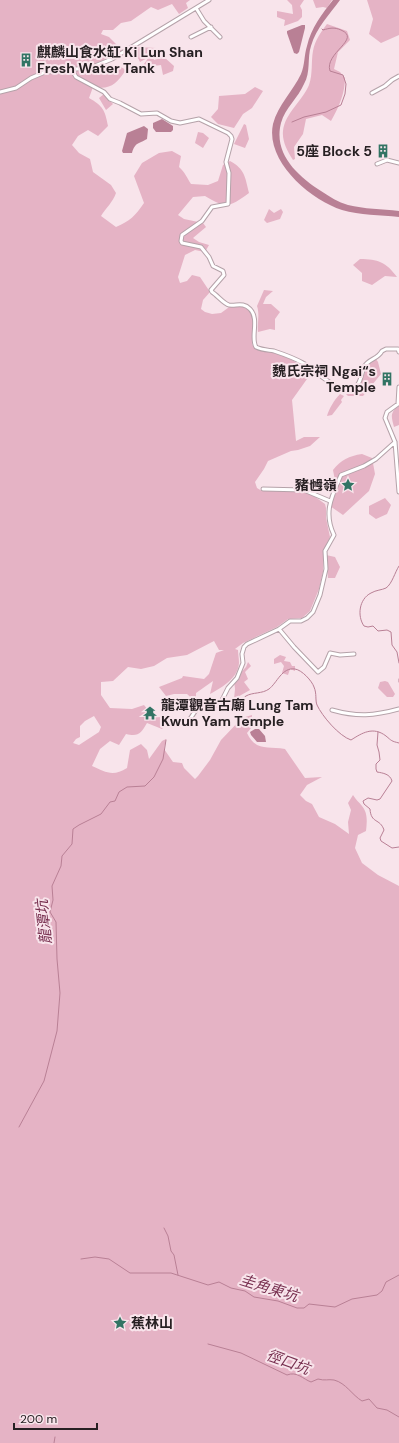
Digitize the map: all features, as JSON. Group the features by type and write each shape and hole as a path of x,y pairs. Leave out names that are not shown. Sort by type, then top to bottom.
{"street":[{"path":"0,92 16,88 30,78 45,72 72,70 95,66 112,59 209,0"},
{"path":"196,8 205,22 220,37"},
{"path":"204,30 205,22"},
{"path":"191,37 211,27"},
{"path":"72,70 76,77 104,92 110,99 141,114 155,112 171,121 180,123 199,119 220,128 231,136 232,139 226,162 228,173 228,204 212,207 202,221 182,235 181,241 201,248 210,257 213,266 223,271 224,275 211,290 212,292 228,304 242,304 251,310 254,316 255,334 253,342 256,347 280,353 302,362 313,368 317,374 325,380 339,387 349,389 358,385 367,363 378,357 382,351 396,348 399,352"},
{"path":"372,93 386,86 399,76"},
{"path":"377,164 387,160 399,163"},
{"path":"399,387 398,404 387,412 385,416 395,442 399,492"},
{"path":"190,719 198,707 202,704 222,700 228,688 237,678 243,663 242,654 244,647 247,644 279,629 290,621 307,618 312,612 320,595 326,569 325,551 334,535 328,521 330,502 342,475 370,462 395,442"},
{"path":"263,489 304,490 330,502"},
{"path":"279,629 318,672 324,667 330,653 340,655 354,654"},
{"path":"332,710 342,713 369,716 399,709"}],"shaded area":[{"path":"0,0 190,0 186,3 188,8 179,14 172,4 158,10 151,7 131,21 121,23 113,30 103,30 101,34 109,37 122,50 93,65 91,71 103,73 110,72 121,67 126,70 116,82 109,87 93,87 89,98 103,109 108,126 98,136 88,130 78,136 72,145 79,153 90,159 93,172 111,185 116,193 101,216 116,227 132,218 144,203 134,176 142,163 159,153 172,151 181,156 179,167 191,184 208,185 218,181 223,165 230,161 242,170 249,193 243,198 228,205 218,203 205,196 193,197 178,215 184,219 203,223 206,227 193,238 199,242 209,245 205,252 195,250 185,255 178,277 180,283 187,281 192,275 200,277 210,292 203,300 201,309 205,312 212,314 221,313 232,305 242,304 251,311 253,320 252,344 254,347 258,350 271,352 288,358 312,372 292,400 296,441 304,437 320,437 310,446 291,451 268,461 255,482 257,488 262,491 303,491 314,496 325,504 330,537 323,553 323,572 319,589 310,611 302,618 288,619 277,627 243,643 235,649 238,650 238,668 233,678 220,688 210,694 213,681 196,693 196,702 187,694 174,694 166,696 159,687 182,678 183,676 204,679 209,674 216,653 224,650 219,650 214,641 187,655 167,658 154,666 141,669 128,667 113,681 101,682 101,695 110,708 132,709 144,705 148,710 149,718 161,717 167,719 168,721 162,729 147,723 139,733 134,735 126,734 119,745 110,741 100,749 92,766 109,773 122,771 127,768 130,750 141,744 147,750 149,759 162,741 166,739 164,749 173,762 182,763 184,768 195,779 210,760 221,740 242,718 252,715 251,728 247,733 254,743 263,747 285,749 305,778 322,777 307,785 300,795 312,804 319,817 335,824 349,834 348,822 351,810 348,803 353,795 362,806 367,821 366,831 358,835 355,848 362,863 378,875 399,886 399,1443 0,1443","holes":["94,716 101,727 99,732 79,745 73,743 80,737 80,726 85,721"]},
{"path":"287,0 304,0 300,6 302,10 302,17 298,21 284,26 285,20 277,17 277,11 293,14 292,5"},
{"path":"313,0 332,0 327,8 316,8"},
{"path":"333,0 340,0 313,39 306,79 288,108 281,123 279,134 281,145 289,163 296,171 312,185 337,201 354,206 399,211 399,217 356,213 342,210 330,205 317,198 292,177 276,152 272,138 275,117 301,74 306,49 314,27"},
{"path":"367,0 399,0 399,35 381,43 369,34 373,19"},
{"path":"327,24 347,31 350,40 338,52 334,69 340,72 345,78 343,95 331,121 322,115 306,119 303,134 294,147 295,159 293,160 284,142 284,124 309,85 312,55 315,43 318,36"},
{"path":"305,25 305,28 299,52 297,54 294,53 287,31"},
{"path":"137,47 156,48 157,51 152,53 154,60 164,57 174,66 173,71 163,75 161,65 154,66 146,74 141,68 149,57 140,62 137,56"},
{"path":"255,87 263,91 252,108 243,114 234,128 218,124 211,117 218,109 219,96 245,94"},
{"path":"104,94 113,104 106,110 99,98"},
{"path":"162,119 173,126 173,130 171,132 156,132 153,128 153,123"},
{"path":"244,124 246,125 249,139 245,148 234,144"},
{"path":"144,126 148,129 147,139 136,145 132,153 123,153 122,151 127,133"},
{"path":"198,132 203,133 209,138 203,148 195,143"},
{"path":"269,209 274,213 281,209 283,212 280,219 267,223 264,220"},
{"path":"360,259 381,262 397,277 385,276 372,285 362,281 362,273 353,265"},
{"path":"264,290 273,291 266,297 263,304 271,304 280,312 275,319 275,330 270,329 258,332 257,306"},
{"path":"374,356 378,362 381,374 363,396 348,396 345,393 354,389 358,390 367,367"},
{"path":"340,394 344,396 341,400 342,402 332,415 327,416 329,410"},
{"path":"399,404 399,425 394,427 392,415"},
{"path":"362,454 372,458 375,474 369,491 343,515 330,506 337,491 333,470 346,459"},
{"path":"385,498 391,505 387,514 376,519 369,514 369,506"},
{"path":"326,555 335,557 340,567 335,578 328,578"},
{"path":"280,655 286,657 284,661 290,662 292,666 295,666 295,671 290,669 288,675 282,673 284,666 281,662 274,664 274,659"},
{"path":"248,662 251,666 245,672 248,679 244,682 250,690 234,699 234,680 246,667"},
{"path":"380,682 388,682 395,694 393,697 387,697 378,688"},
{"path":"255,729 259,729 265,736 266,742 257,742 251,735 250,732"}],"waterway":[{"path":"292,122 304,117 326,112 341,105 345,94 346,84 343,75 330,71 330,64 336,52 345,42 347,38 346,34 336,28 322,29"},
{"path":"399,566 388,586 367,596 360,608 360,617 364,626 373,626 378,631 387,630 391,632 392,645 397,652 399,663"},
{"path":"203,708 233,704 242,700 245,696 266,691 283,673 287,670 295,669 304,674 311,682 315,690 316,703 319,709 331,725 346,738 351,740 363,733 377,731 392,741 399,743"},
{"path":"378,732 377,745 380,760 376,764 376,769 377,772 388,775 392,781 380,799 377,800 368,798 363,801 364,804 370,809 372,817 382,826 384,830 380,838 381,841 392,848 399,847"},
{"name":"龍潭坑","path":"19,1127 44,1081 57,1031 60,993 56,922 50,912 53,900 52,886 61,866 62,856 72,844 73,829 101,814 110,802 115,801 119,792 127,787 145,786 154,777 163,759 166,740"},
{"path":"164,1228 168,1236 171,1251 174,1255 178,1275"},
{"name":"圭角東坑","path":"81,1259 95,1257 109,1259 130,1273 171,1273 208,1285 219,1282 231,1288 245,1291 254,1297 278,1301 297,1308 304,1308 309,1304 335,1307 352,1299 377,1295 382,1291 386,1282 399,1275"},
{"name":"徑口坑","path":"208,1344 241,1353 287,1375 294,1374 311,1382 318,1379 334,1380 345,1386 362,1401 369,1399 377,1408 387,1410 399,1417"},
{"path":"54,1443 55,1437"}],"place":[{"name":"麒麟山食水缸 Ki Lun Shan Fresh Water Tank","path":"26,60"},
{"name":"5座 Block 5","path":"383,151"},
{"name":"魏氏宗祠 Ngai“s Temple","path":"387,379"},
{"name":"豬乸嶺","path":"348,485"},
{"name":"龍潭觀音古廟 Lung Tam Kwun Yam Temple","path":"150,713"},
{"name":"蕉林山","path":"120,1323"}]}
